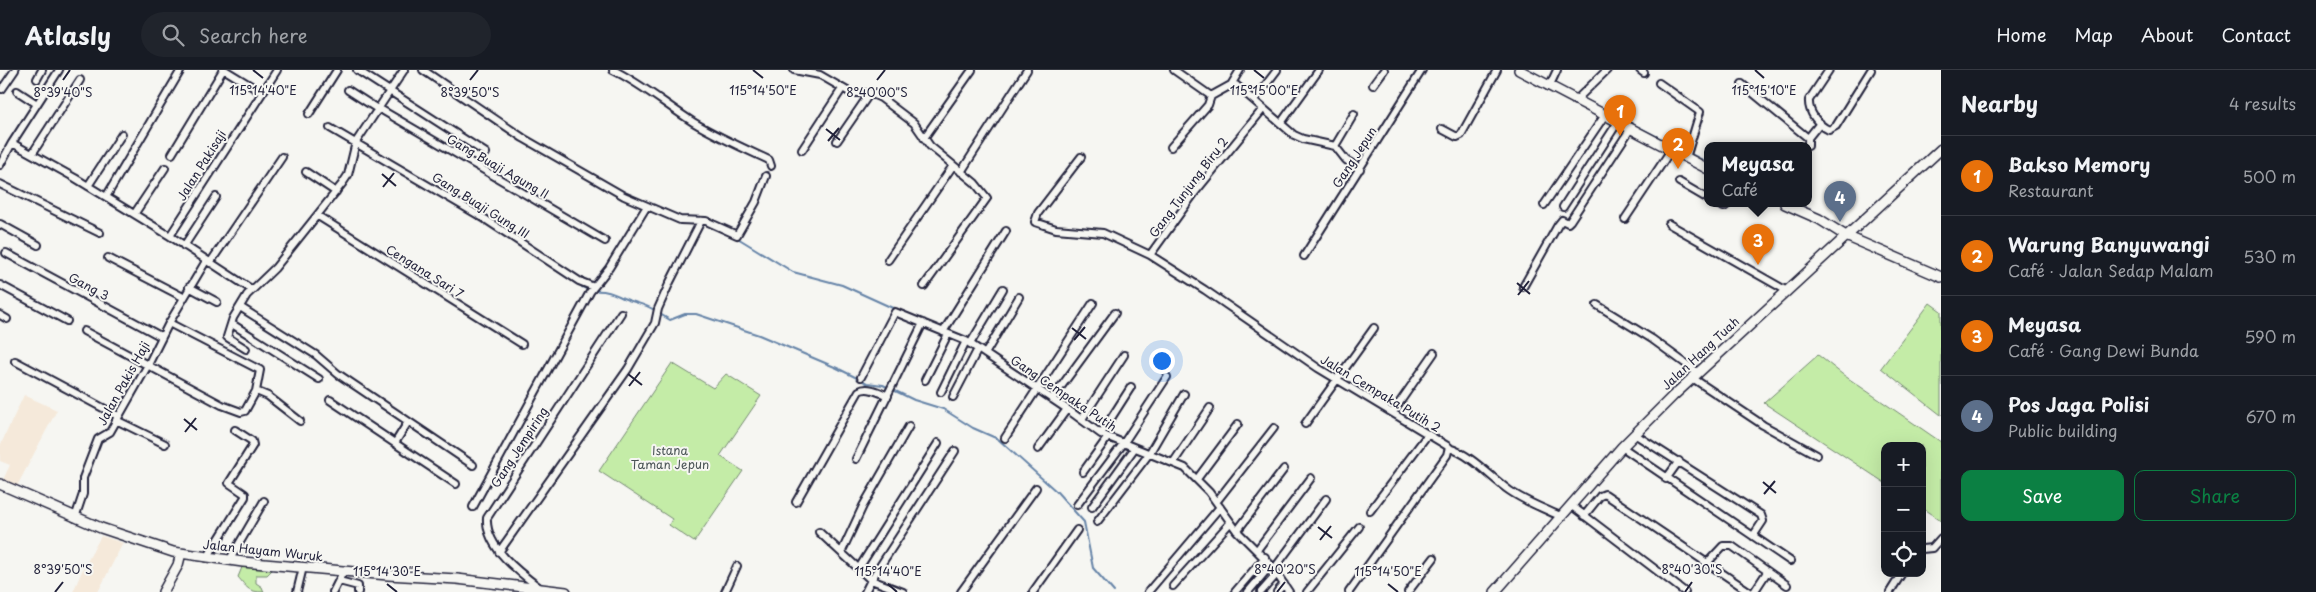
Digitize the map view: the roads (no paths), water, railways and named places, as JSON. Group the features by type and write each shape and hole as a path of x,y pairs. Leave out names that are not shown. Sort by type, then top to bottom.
{"main road":[{"path":"1519,70 1551,84 1671,150 1688,154 1704,166"},
{"name":"Jalan Hang Tuah","path":"1495,592 1622,448 1694,375 1941,149"},
{"path":"1791,207 1846,236 1941,277"},
{"name":"Jalan Hayam Wuruk","path":"0,484 76,518 130,539 207,558 541,588 566,592"},
{"path":"163,592 178,565 182,553"}],"street":[{"path":"2,89 15,70"},
{"path":"37,79 42,70"},
{"path":"12,143 59,70"},
{"path":"106,196 181,70"},
{"path":"172,154 225,70 261,92"},
{"name":"Jalan Pakisaji","path":"170,236 276,70"},
{"path":"309,114 337,70"},
{"path":"357,70 486,153"},
{"path":"246,349 227,337 228,330 240,307 251,288 275,268 318,216 348,175 356,142 392,92 404,70"},
{"path":"423,70 523,138 594,180 680,220 702,221 737,235 756,202 766,176"},
{"path":"613,70 634,80 706,129 745,151 769,160 771,166"},
{"path":"794,70 820,75 851,93 870,93 881,98 907,117 919,129 930,146 952,167 975,183 987,198 924,286"},
{"path":"924,138 972,70"},
{"path":"961,172 1027,70"},
{"path":"1174,70 1211,96"},
{"path":"1171,148 1208,105 1211,96 1231,85 1240,70"},
{"path":"1254,100 1277,70"},
{"path":"1280,123 1320,70"},
{"path":"1373,85 1384,70"},
{"name":"Gang Jepun","path":"1304,256 1422,70"},
{"path":"1442,129 1457,137 1461,135 1497,70"},
{"path":"1551,84 1557,70"},
{"path":"1577,99 1607,70"},
{"path":"1829,70 1809,100 1812,114 1830,130 1836,126 1872,70"},
{"path":"32,154 80,80"},
{"path":"1659,83 1700,112 1688,154"},
{"path":"1742,84 1808,138"},
{"path":"1231,85 1236,86 1280,123 1303,139 1335,146 1346,160 1360,169"},
{"path":"802,150 842,89"},
{"name":"Gang Buaji Agung II","path":"348,90 605,241"},
{"path":"17,91 37,104"},
{"path":"837,141 870,93"},
{"name":"Gang Tunjung Biru 2","path":"1150,255 1196,191 1263,109"},
{"path":"1335,146 1354,114"},
{"path":"1544,204 1605,115"},
{"path":"1564,207 1618,122"},
{"path":"1808,142 1808,138 1820,123"},
{"name":"Gang Buaji Gung III","path":"330,128 485,219 592,289"},
{"path":"1523,286 1558,224 1562,220 1568,223 1570,221 1631,128"},
{"path":"88,186 122,134"},
{"path":"0,165 12,143 135,213 208,262 251,288"},
{"path":"1625,219 1671,150"},
{"name":"Jalan Pakis Haji","path":"76,518 83,494 81,484 88,461 100,437 108,433 117,418 148,365 183,297 282,157"},
{"name":"Jalan Cempaka Putih 2","path":"1081,157 1038,213 1035,222 1056,229 1103,233 1150,255 1281,341 1318,368 1394,412 1449,448 1447,454 1349,592"},
{"path":"888,260 952,167"},
{"path":"135,213 165,168"},
{"path":"306,172 336,192"},
{"path":"1679,182 1704,197"},
{"path":"0,184 100,233"},
{"path":"184,246 216,197"},
{"path":"473,506 592,289 609,268 647,206"},
{"name":"Cengana Sari 7","path":"318,216 522,344"},
{"path":"499,552 628,369 655,323 657,312 702,221"},
{"path":"0,224 38,245"},
{"path":"1670,224 1787,291"},
{"path":"925,380 945,333 1006,231"},
{"name":"Gang 3","path":"6,253 162,337"},
{"path":"108,258 183,297"},
{"path":"0,285 67,321"},
{"path":"190,287 217,302"},
{"path":"941,392 968,342 1003,289"},
{"path":"985,354 1019,297"},
{"path":"1005,438 1093,302"},
{"path":"1597,305 1652,339 1694,375 1763,425 1817,455"},
{"path":"240,307 316,355 338,374 473,465"},
{"name":"Gang Jempiring","path":"541,588 499,552 489,529 487,518 621,312"},
{"name":"Gang Cempaka Putih","path":"861,376 895,312 968,342 1082,419 1101,434 1134,449 1185,468 1198,479 1237,531 1264,557 1289,592"},
{"path":"1052,399 1115,313"},
{"path":"84,331 222,406 243,412 249,407 256,391 260,370 169,323"},
{"path":"856,459 923,323"},
{"path":"232,324 319,379"},
{"path":"1304,424 1374,328"},
{"path":"953,397 978,349"},
{"path":"1394,412 1434,352"},
{"path":"1082,419 1124,355"},
{"path":"15,361 165,444"},
{"path":"1077,505 1123,444 1167,377"},
{"path":"1101,434 1131,387"},
{"path":"796,502 858,391 864,388 889,394"},
{"path":"256,391 268,396 300,421"},
{"path":"1097,522 1149,454 1184,394"},
{"path":"330,400 456,484"},
{"path":"1174,463 1210,408"},
{"path":"1038,449 1067,409"},
{"path":"395,442 408,422"},
{"path":"1198,479 1238,424"},
{"path":"842,551 863,506 909,426"},
{"path":"1148,592 1218,504 1274,428"},
{"path":"207,558 246,497 245,494 229,483 253,445 252,441 235,430"},
{"path":"1370,511 1428,434"},
{"path":"1636,435 1761,515 1763,521 1753,536"},
{"path":"1082,472 1108,437"},
{"path":"859,568 938,443"},
{"path":"1449,448 1483,468 1508,490 1562,517"},
{"path":"1622,448 1790,561"},
{"path":"1092,507 1134,449"},
{"path":"865,592 956,451"},
{"path":"1666,479 1679,461"},
{"path":"1237,531 1284,469"},
{"path":"1257,550 1311,478"},
{"path":"961,592 1036,488"},
{"path":"1584,516 1600,496 1605,494 1752,592 1767,572"},
{"path":"1261,592 1274,569 1326,499"},
{"path":"228,560 264,501"},
{"path":"1572,506 1685,592"},
{"path":"1173,586 1230,523"},
{"path":"1307,592 1360,527"},
{"path":"1033,592 1077,530"},
{"path":"819,532 842,551 871,580 902,592"},
{"path":"1926,549 1932,548 1941,538"},
{"path":"1708,562 1720,548 1728,545 1786,585"},
{"path":"1235,592 1264,557"},
{"path":"1408,592 1434,558"},
{"path":"725,592 737,566"},
{"path":"297,592 303,568"},
{"path":"1248,592 1274,569"},
{"path":"333,592 344,570"},
{"path":"1890,592 1899,577"},
{"path":"339,580 358,586 358,592"},
{"path":"1278,592 1284,584"}],"waterway":[{"path":"1530,70 1547,80"},
{"path":"1580,97 1685,151"},
{"path":"1689,153 1704,161"},
{"path":"1804,207 1829,220"},
{"path":"1857,232 1878,213"},
{"path":"736,237 793,272 842,285 897,310"},
{"path":"582,287 589,290"},
{"path":"593,291 613,293 656,311"},
{"path":"660,314 670,320 685,314 696,314 759,335 837,368 867,383 883,385 914,400 943,409 973,428 998,439 1057,492 1084,522 1093,568 1114,592"},
{"path":"977,345 984,349"},
{"path":"1008,365 1037,385"},
{"path":"1043,389 1049,393"},
{"path":"1070,407 1080,414"},
{"path":"1086,418 1101,430"},
{"path":"1162,456 1172,459"},
{"path":"1200,478 1210,489"}],"place":[{"name":"Bakso Memory","path":"1620,136"},
{"name":"Warung Banyuwangi","path":"1678,169"},
{"name":"Pos Jaga Polisi","path":"1840,222"},
{"name":"Meyasa","path":"1758,265"}],"park label":[{"name":"Istana Taman Jepun","path":"670,457"}]}
